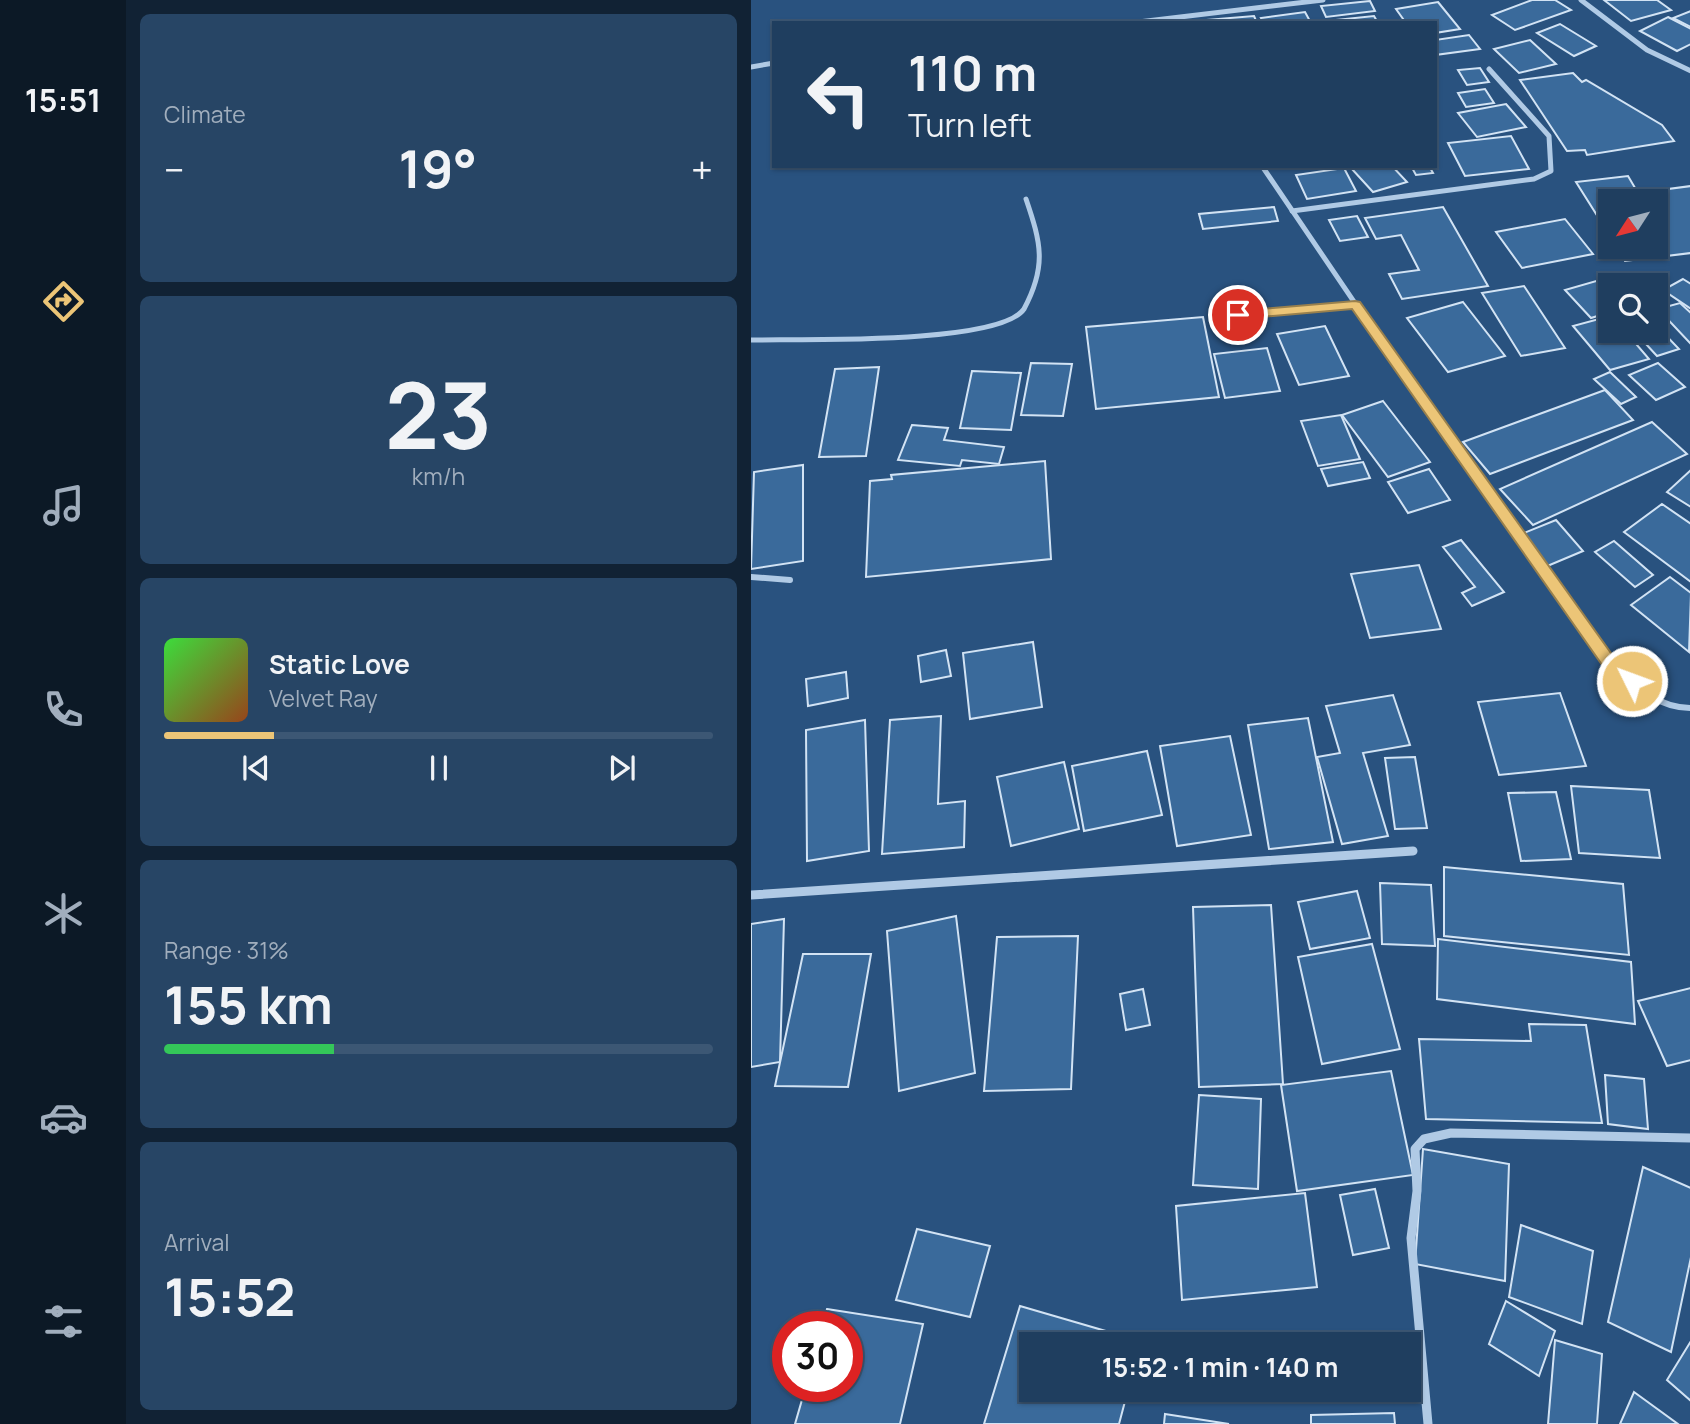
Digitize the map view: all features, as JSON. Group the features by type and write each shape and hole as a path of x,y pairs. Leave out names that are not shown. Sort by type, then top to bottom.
{"street":[{"path":"1161,21 1323,0"},
{"path":"1581,0 1647,50 1690,71"},
{"path":"751,67 772,63"},
{"path":"1292,211 1534,179 1551,171 1549,136 1489,69"},
{"path":"1263,168 1355,305 1610,664 1653,699 1676,710 1690,708"},
{"path":"751,340 945,335 991,326 1018,317 1032,294 1041,252 1026,199"},
{"path":"1238,315 1355,305"},
{"path":"751,577 790,580"},
{"path":"751,895 1413,851"},
{"path":"1428,1424 1411,1238 1417,1191 1415,1149 1424,1139 1451,1133 1690,1138"}],"building":[{"path":"1532,0 1555,0 1571,10 1515,30 1492,15"},
{"path":"1604,0 1657,0 1671,10 1631,21"},
{"path":"1370,1 1375,11 1326,17 1321,6"},
{"path":"1438,2 1460,29 1437,33 1437,21 1405,21 1396,9"},
{"path":"1691,11 1691,27 1673,18"},
{"path":"1305,12 1310,21 1263,21 1261,18"},
{"path":"1254,16 1256,21 1194,21"},
{"path":"1374,16 1377,21 1326,21"},
{"path":"1668,17 1691,29 1691,44 1677,51 1640,31"},
{"path":"1560,24 1596,46 1574,56 1537,33"},
{"path":"1469,35 1480,49 1437,55 1437,40"},
{"path":"1530,40 1556,64 1519,73 1494,49"},
{"path":"1480,68 1489,82 1467,85 1458,70"},
{"path":"1573,73 1582,82 1586,80 1662,125 1674,141 1587,155 1585,150 1567,151 1520,80"},
{"path":"1485,89 1494,103 1466,107 1458,93"},
{"path":"1506,104 1526,127 1477,137 1458,113"},
{"path":"1511,136 1529,169 1465,176 1448,143"},
{"path":"1344,168 1356,191 1307,199 1296,175"},
{"path":"1351,168 1394,168 1407,182 1373,192"},
{"path":"1412,168 1430,168 1433,173 1416,175"},
{"path":"1628,176 1636,189 1598,189 1598,217 1576,182"},
{"path":"1691,186 1691,253 1668,256 1668,189"},
{"path":"1274,207 1278,221 1203,229 1199,214"},
{"path":"1443,207 1488,286 1402,299 1389,274 1419,270 1401,235 1376,239 1365,218"},
{"path":"1357,216 1368,237 1340,241 1329,220"},
{"path":"1565,219 1593,254 1522,268 1496,232"},
{"path":"1683,279 1691,284 1691,309 1668,293 1668,287"},
{"path":"1598,280 1598,316 1591,318 1565,290"},
{"path":"1524,286 1565,348 1521,356 1482,293"},
{"path":"1463,302 1505,356 1448,372 1407,318"},
{"path":"1680,303 1691,313 1691,344 1668,320 1668,306"},
{"path":"1203,317 1219,397 1096,409 1086,327"},
{"path":"1598,319 1598,343 1635,343 1649,359 1610,370 1573,326"},
{"path":"1325,326 1349,376 1299,385 1277,334"},
{"path":"1668,338 1679,349 1657,356 1645,343 1668,343"},
{"path":"1267,348 1280,391 1225,398 1214,354"},
{"path":"1031,363 1072,364 1063,416 1021,415"},
{"path":"1658,363 1685,387 1656,400 1629,375"},
{"path":"879,367 866,456 819,457 835,369"},
{"path":"972,371 1021,373 1011,430 960,428"},
{"path":"1610,372 1636,397 1621,404 1594,379"},
{"path":"1605,390 1633,420 1490,474 1463,442"},
{"path":"1383,401 1430,462 1388,477 1342,415"},
{"path":"1341,415 1360,459 1318,466 1301,421"},
{"path":"1652,422 1687,454 1533,525 1500,489"},
{"path":"912,425 948,428 944,440 1004,447 999,464 962,460 960,466 898,460"},
{"path":"1045,461 1051,559 866,577 870,481 892,479 891,475"},
{"path":"1363,462 1370,478 1328,486 1321,469"},
{"path":"803,465 803,561 751,569 754,472"},
{"path":"1429,469 1450,500 1408,513 1388,482"},
{"path":"1691,470 1691,507 1667,492"},
{"path":"1662,504 1691,524 1691,582 1624,532"},
{"path":"1556,520 1583,551 1545,567 1519,535"},
{"path":"1461,540 1504,592 1472,606 1462,593 1475,587 1443,547"},
{"path":"1614,541 1653,575 1635,587 1595,552"},
{"path":"1419,565 1441,629 1370,638 1351,574"},
{"path":"1670,577 1691,593 1689,652 1631,605"},
{"path":"1033,642 1042,707 970,719 963,653"},
{"path":"946,650 951,676 921,682 918,656"},
{"path":"846,672 848,698 808,706 806,679"},
{"path":"1560,693 1586,766 1499,775 1478,702"},
{"path":"1393,695 1410,745 1363,753 1388,836 1342,844 1317,757 1340,753 1326,706"},
{"path":"941,716 938,804 965,801 964,847 882,854 890,720"},
{"path":"1308,718 1333,842 1269,849 1248,725"},
{"path":"865,720 869,851 807,861 806,730"},
{"path":"1230,736 1251,835 1177,846 1160,746"},
{"path":"1147,751 1162,815 1084,831 1072,766"},
{"path":"1415,757 1427,828 1395,829 1385,758"},
{"path":"1064,762 1079,829 1011,846 997,777"},
{"path":"1571,786 1649,790 1660,858 1579,853"},
{"path":"1556,792 1571,859 1521,861 1508,793"},
{"path":"1444,867 1623,884 1629,955 1444,936"},
{"path":"1380,883 1431,885 1435,946 1382,944"},
{"path":"1357,891 1370,938 1310,949 1298,902"},
{"path":"1271,905 1283,1084 1199,1087 1193,907"},
{"path":"956,916 975,1073 899,1091 887,931"},
{"path":"784,919 780,1062 751,1067 751,924"},
{"path":"1078,936 1071,1089 984,1091 997,937"},
{"path":"1438,939 1631,962 1635,1024 1437,999"},
{"path":"1372,944 1400,1049 1322,1064 1298,957"},
{"path":"803,954 871,954 848,1087 775,1086"},
{"path":"1691,988 1691,1060 1667,1066 1638,1001"},
{"path":"1143,989 1150,1025 1126,1030 1120,994"},
{"path":"1529,1024 1586,1025 1602,1123 1426,1119 1419,1039 1531,1041"},
{"path":"1391,1071 1413,1175 1297,1191 1281,1085"},
{"path":"1605,1075 1644,1079 1648,1129 1608,1124"},
{"path":"1199,1095 1261,1099 1258,1189 1193,1185"},
{"path":"1423,1149 1509,1164 1505,1281 1415,1264"},
{"path":"1643,1167 1691,1188 1691,1257 1671,1352 1608,1322"},
{"path":"1375,1189 1389,1248 1353,1255 1340,1195"},
{"path":"1305,1193 1317,1287 1182,1300 1176,1206"},
{"path":"1521,1225 1593,1251 1582,1324 1509,1297"},
{"path":"917,1229 990,1246 970,1317 896,1300"},
{"path":"1506,1301 1555,1331 1539,1376 1489,1344"},
{"path":"1020,1306 1109,1332 1019,1332 1019,1402 1125,1402 1119,1424 984,1424"},
{"path":"863,1315 923,1324 900,1424 795,1424 801,1402 863,1402"},
{"path":"1555,1340 1602,1354 1597,1424 1548,1424"},
{"path":"1691,1341 1691,1401 1667,1380"},
{"path":"1634,1392 1678,1424 1620,1424"},
{"path":"1394,1413 1395,1424 1311,1424 1311,1415"},
{"path":"1165,1414 1229,1424 1164,1424"}],"route":[{"path":"1238,315 1355,305 1610,664 1632,681"}]}
